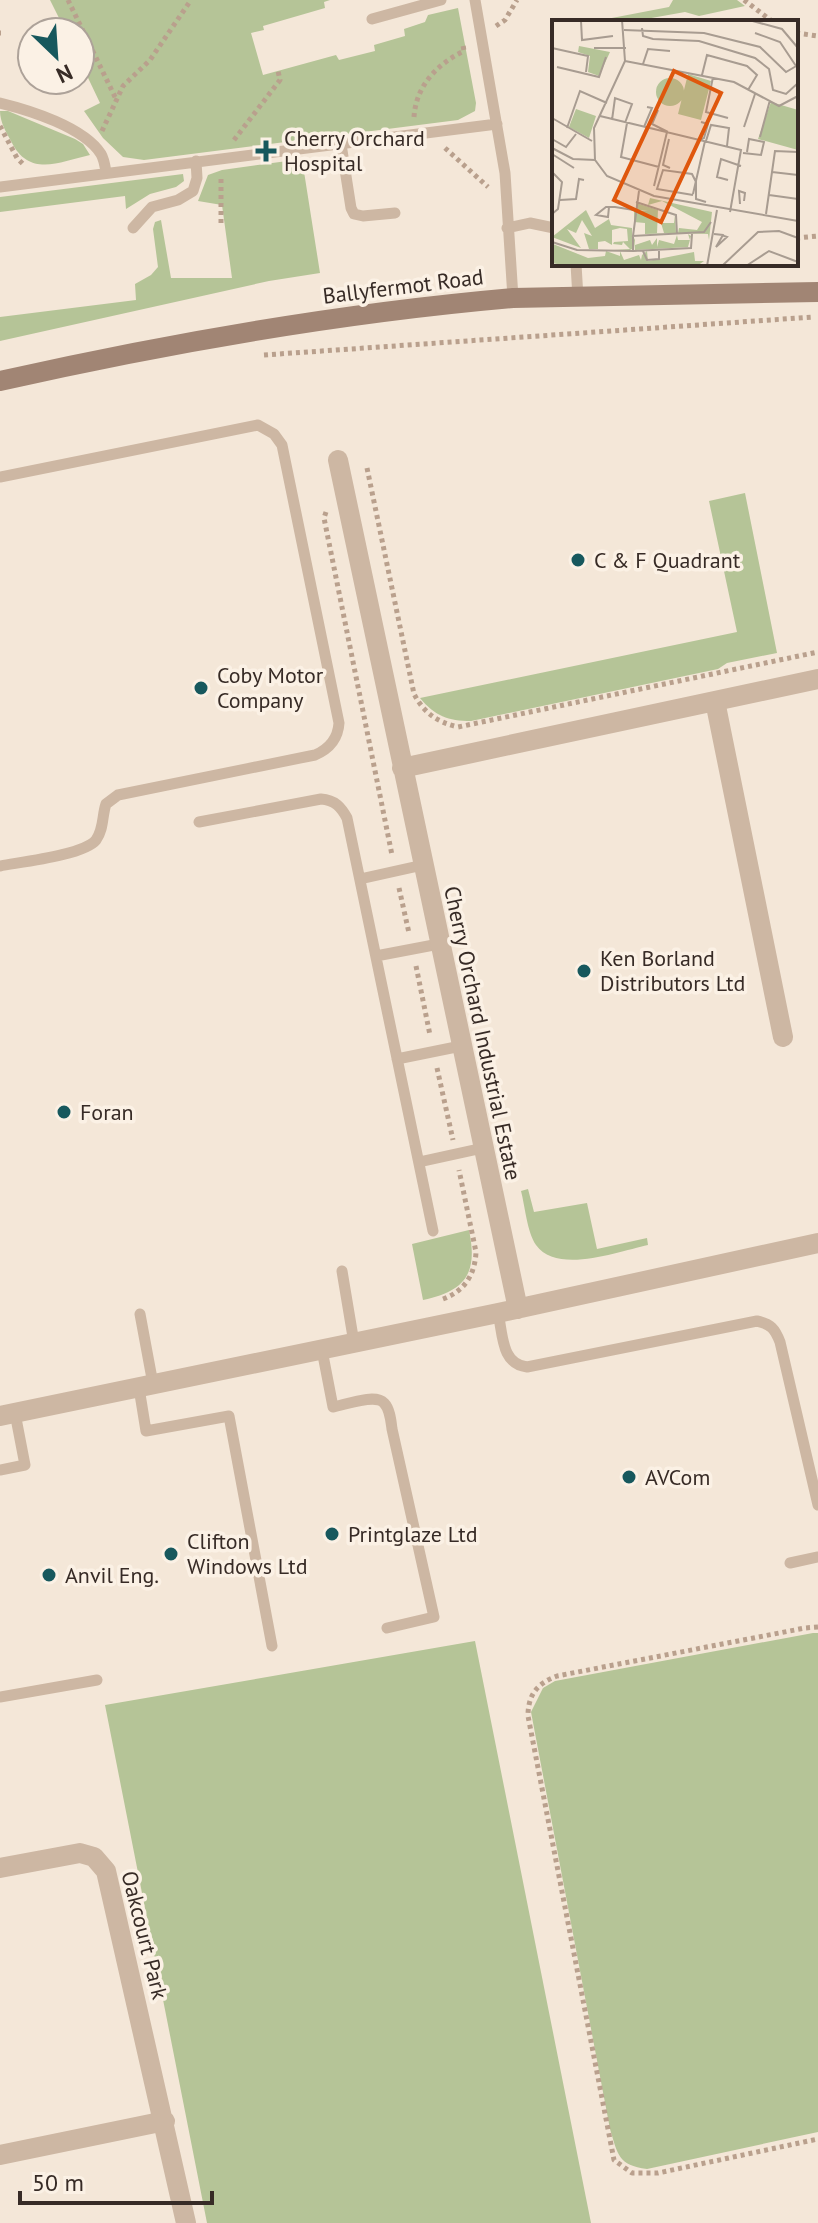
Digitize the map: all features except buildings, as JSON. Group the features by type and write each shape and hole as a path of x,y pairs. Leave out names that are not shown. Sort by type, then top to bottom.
{"main road":[{"name":"Ballyfermot Road","path":"0,381 115,356 384,311 513,298 818,292"}],"street":[{"name":"Cherry Orchard Industrial Estate","path":"340,467 483,1148 508,1311"},
{"path":"402,768 818,679"},
{"path":"715,701 783,1037"},
{"path":"7,1415 818,1243"},
{"name":"Oakcourt Park","path":"0,1868 80,1853 94,1857 106,1871 186,2223"},
{"path":"0,2155 165,2121"}],"lane":[{"path":"372,19 441,0"},
{"path":"475,0 505,173 513,298"},
{"path":"0,103 57,122 85,138 102,155 106,172"},
{"path":"0,187 497,124"},
{"path":"341,144 354,214 395,213"},
{"path":"133,228 152,207 178,200 193,191 197,178 196,161"},
{"path":"507,228 530,223 552,228"},
{"path":"576,266 578,298"},
{"path":"0,477 258,425 266,428 282,445 339,723 333,743 315,755 118,795 106,804 102,827 94,843 80,849 0,866"},
{"path":"199,822 330,800 338,804 347,818 433,1231"},
{"path":"360,879 423,865"},
{"path":"376,956 439,944"},
{"path":"397,1059 461,1046"},
{"path":"419,1162 483,1148"},
{"path":"342,1271 354,1343"},
{"path":"508,1311 508,1358 516,1366 527,1367 757,1321 767,1323 776,1331 780,1342 818,1505"},
{"path":"140,1314 146,1431 229,1416 272,1646"},
{"path":"322,1350 333,1407 375,1398 387,1406 434,1617 387,1628"},
{"path":"0,1470 25,1465 7,1415"},
{"path":"790,1563 818,1557"},
{"path":"0,1697 97,1680"}],"path":[{"path":"68,0 117,100"},
{"path":"91,128 98,139 123,86 150,60 191,0"},
{"path":"416,134 415,102 422,87 446,60 464,51 462,35 496,26 505,20 517,0"},
{"path":"744,0 770,20"},
{"path":"798,33 818,36"},
{"path":"234,140 280,80 278,71"},
{"path":"399,118 414,116"},
{"path":"0,126 17,158 30,167"},
{"path":"219,142 249,138"},
{"path":"442,146 506,204"},
{"path":"219,159 221,223"},
{"path":"798,238 818,236"},
{"path":"252,356 818,317"},
{"path":"340,467 324,518 476,1252 472,1275 464,1287 446,1298 432,1301"},
{"path":"367,468 414,694 419,704 440,723 458,727 818,652"},
{"path":"818,1627 557,1676 543,1681 537,1688 531,1697 528,1716 614,2160 632,2173 658,2173 818,2139"}],"green space":[{"path":"50,0 330,0 324,2 325,8 263,26 264,30 251,33 263,75 336,55 339,60 375,51 374,45 405,36 404,29 425,22 428,15 458,8 475,111 458,120 144,160 123,157 103,138 84,111 100,103 96,95 96,16 58,16"},
{"path":"673,0 737,0 745,6 699,16 685,12 640,20 601,20 669,7"},
{"path":"0,111 8,111 75,139 83,144 90,155 46,164 27,160 18,153 7,134"},
{"path":"302,159 320,273 269,281 0,341 0,317 136,300 135,284 158,267 153,229 155,222 161,220 171,278 232,278 222,205 198,201 208,175 222,170"},
{"path":"183,174 184,181 176,187 150,194 126,209 125,196 0,212 0,197"},
{"path":"745,493 777,653 727,663 718,669 471,721 442,716 420,698 737,632 709,501"},
{"path":"528,1189 534,1212 587,1203 597,1249 647,1238 648,1245 606,1256 573,1260 546,1254 536,1245 528,1226 521,1191"},
{"path":"469,1230 472,1258 466,1278 450,1291 423,1300 412,1244"},
{"path":"818,1633 818,2132 647,2169 630,2165 621,2157 610,2129 531,1712 543,1688 555,1681"},
{"path":"475,1641 591,2223 207,2223 105,1705"}],"place":[{"name":"Cherry Orchard Hospital","path":"266,151"},
{"name":"C & F Quadrant","path":"578,560"},
{"name":"Coby Motor Company","path":"201,688"},
{"name":"Ken Borland Distributors Ltd","path":"584,971"},
{"name":"Foran","path":"64,1112"},
{"name":"AVCom","path":"629,1477"},
{"name":"Printglaze Ltd","path":"332,1534"},
{"name":"Clifton Windows Ltd","path":"171,1554"},
{"name":"Anvil Eng.","path":"49,1575"}]}
